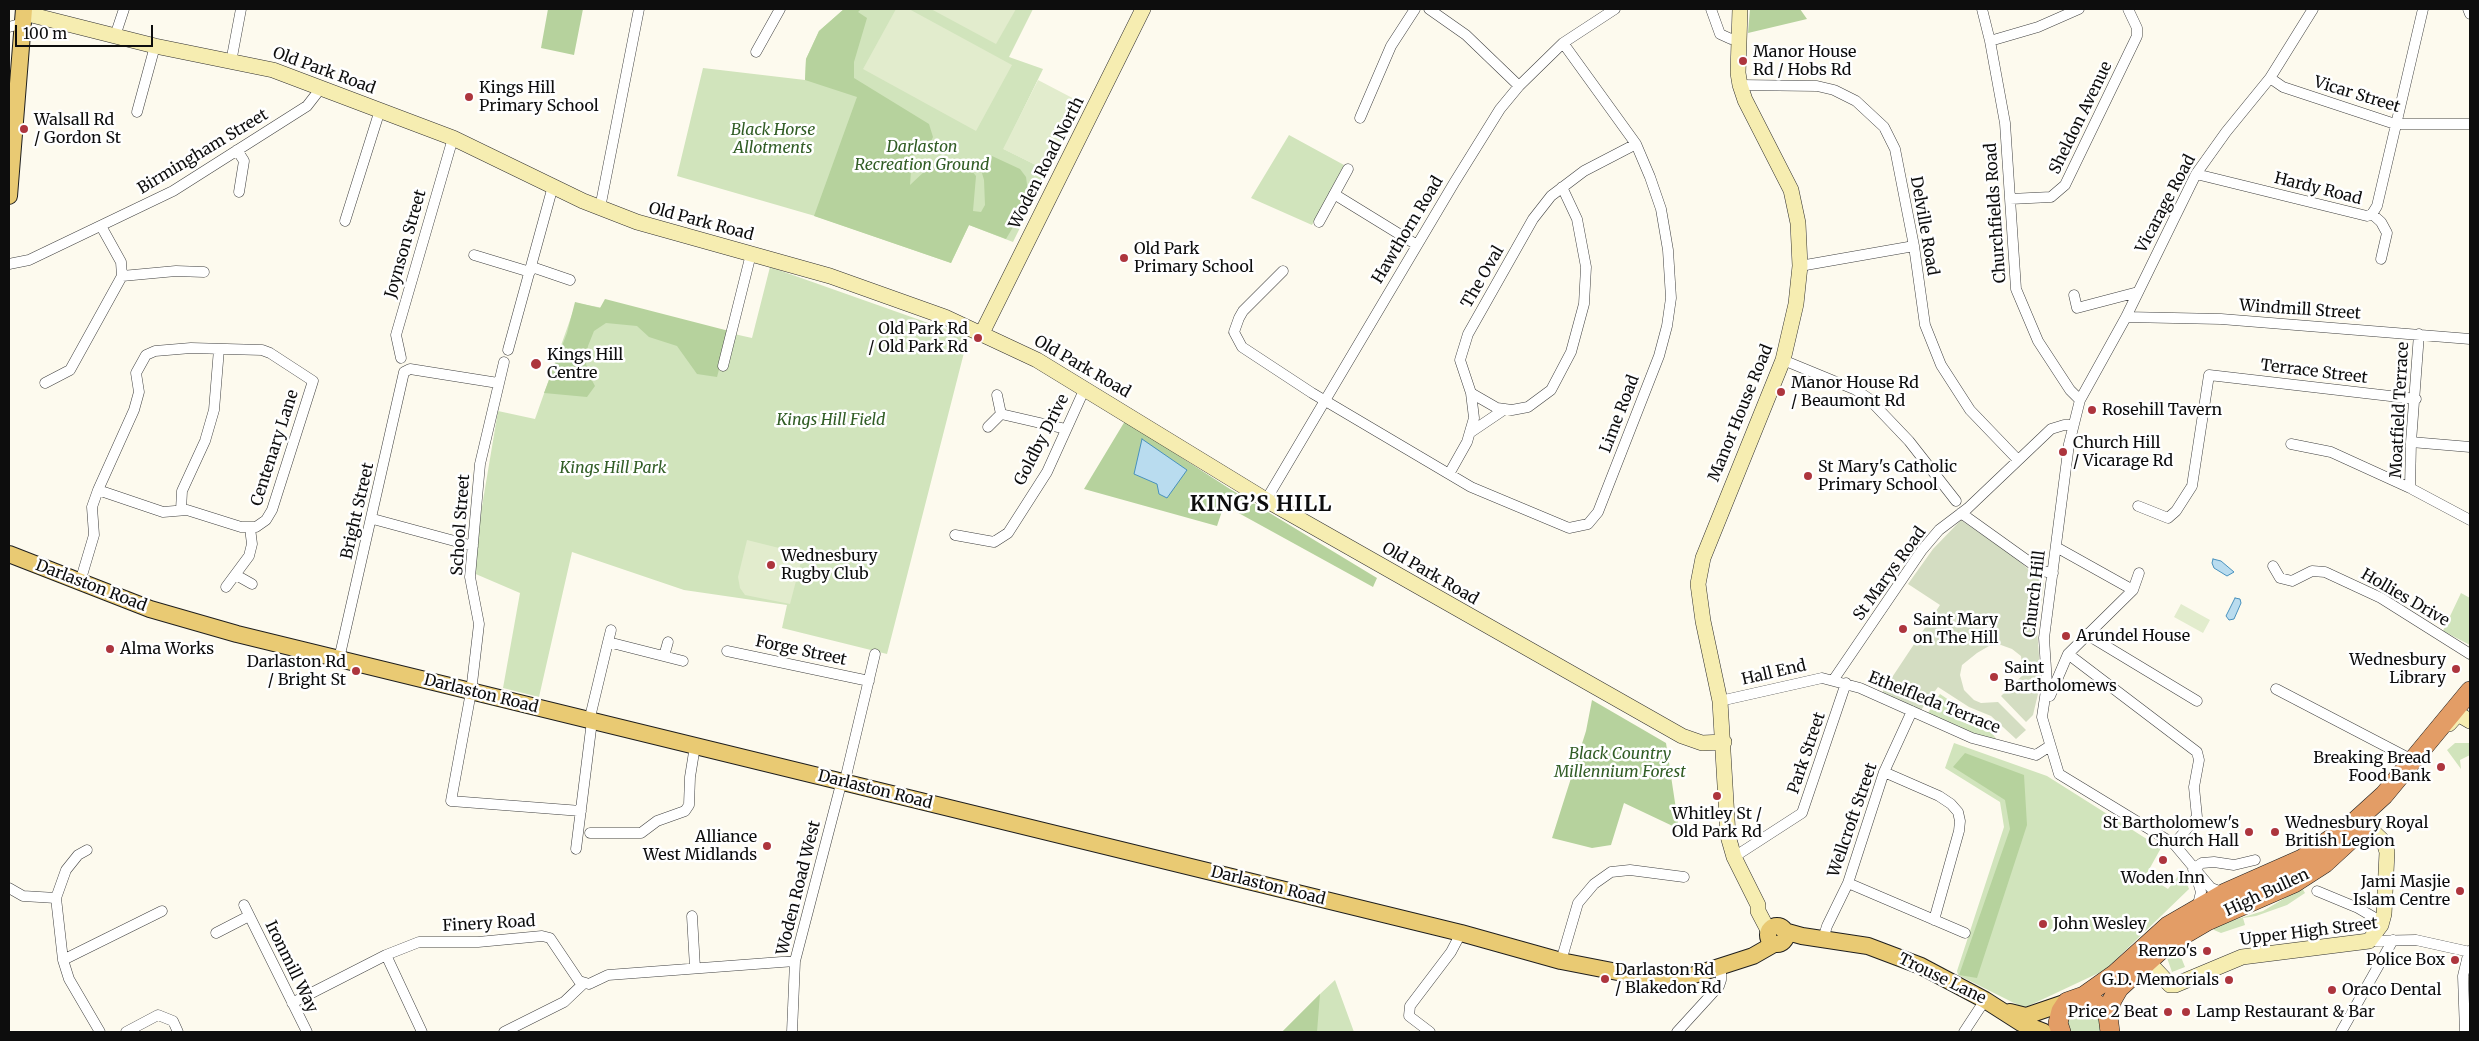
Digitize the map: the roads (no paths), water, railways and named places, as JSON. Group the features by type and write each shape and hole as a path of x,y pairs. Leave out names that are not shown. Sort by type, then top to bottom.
{"highway":[{"name":"High Bullen","path":"2075,1000 2116,974 2168,926 2207,898 2302,859 2370,809 2464,713 2470,691"},
{"name":"High Bullen","path":"2108,1027 2119,988 2141,966 2184,934 2207,921 2294,883 2325,863 2366,824 2416,763"},
{"path":"2207,898 2212,907 2218,907 2248,894 2276,891"},
{"path":"2061,1032 2059,1017 2075,1000 2098,1004 2108,1027"}],"main road":[{"path":"9,196 20,18"},
{"name":"Darlaston Road","path":"9,554 178,618 470,692 1461,932 1561,961 1621,973 1658,977 1691,976 1721,968 1753,956 1776,936 1802,936 1823,939"},
{"name":"Trouse Lane","path":"1823,939 1868,946 1921,966 1985,1000 2021,1023 2044,1032"},
{"name":"Trouse Lane","path":"2000,1010 2026,1016 2075,1000"}],"street":[{"path":"115,36 124,9"},
{"path":"231,62 241,9"},
{"path":"600,208 639,9"},
{"path":"756,52 780,9"},
{"name":"Woden Road North","path":"982,333 1143,9"},
{"path":"1360,118 1391,46 1415,9"},
{"path":"1429,9 1466,35 1519,86"},
{"name":"Hawthorn Road","path":"1266,500 1486,130 1519,86 1563,43 1615,9"},
{"path":"1711,9 1720,34 1725,37 1739,37"},
{"name":"Manor House Road","path":"1740,9 1740,85 1745,100 1791,190 1798,223 1800,266 1796,304 1782,360 1720,514 1699,572 1699,597 1720,701 1724,742 1725,803 1728,836 1734,857 1758,905 1758,911 1776,936"},
{"name":"Churchfields Road","path":"1982,9 2005,122 2014,279 2021,304 2038,341 2070,390 2080,400"},
{"path":"1990,41 2038,27 2079,9"},
{"name":"Sheldon Avenue","path":"2010,199 2051,197 2062,190 2066,184 2137,36 2137,28 2128,9"},
{"name":"Vicarage Road","path":"2080,400 2126,317 2196,174 2226,132 2270,78 2313,9"},
{"name":"Hardy Road","path":"2196,174 2367,216 2372,214 2377,206 2423,9"},
{"path":"2468,9 2470,14"},
{"name":"Old Park Road","path":"20,18 273,70 453,138 600,208 637,222 883,294 982,333 1037,360 1266,500 1682,736 1702,743 1724,742"},
{"name":"Lime Road","path":"1283,271 1242,311 1234,332 1242,347 1325,400 1449,474 1496,499 1569,528 1588,524 1598,512 1659,356 1671,298 1668,250 1661,209 1650,177 1636,144 1563,43"},
{"path":"137,112 155,46"},
{"name":"Vicar Street","path":"2270,78 2283,88 2395,124 2470,124"},
{"name":"Delville Road","path":"1740,85 1776,84 1828,88 1851,98 1868,110 1890,136 1895,149 1914,246 1925,325 1941,365 1970,410 2018,460"},
{"name":"Birmingham Street","path":"9,264 29,260 173,192 307,106 321,88"},
{"name":"Old Park Road","path":"345,221 380,110"},
{"name":"Joynson Street","path":"402,358 396,335 453,138"},
{"name":"The Oval","path":"1449,474 1471,432 1474,418 1471,393 1460,360 1468,334 1534,219 1551,196 1584,172 1636,144"},
{"path":"237,150 244,161 239,192"},
{"path":"1319,222 1348,170"},
{"path":"508,350 553,186"},
{"path":"1471,393 1489,404 1504,409 1512,410 1528,406 1551,390 1577,335 1584,304 1586,267 1577,219 1562,187"},
{"path":"1334,194 1417,245"},
{"path":"2372,214 2381,222 2387,233 2381,259"},
{"path":"44,383 70,370 122,276 121,262 101,226"},
{"path":"1800,266 1914,246"},
{"path":"723,366 751,254"},
{"path":"474,255 570,280"},
{"path":"122,276 176,270 204,272"},
{"path":"2074,295 2077,308 2138,292"},
{"name":"Windmill Street","path":"2126,317 2220,319 2470,339"},
{"name":"Moatfield Terrace","path":"2410,488 2411,442 2420,334"},
{"name":"Centenary Lane","path":"80,582 94,535 92,507 98,490 134,410 139,392 136,373 143,358 150,353 166,349 252,348 270,352 312,381 272,510 266,520 250,528 241,527 181,510 163,512 98,490"},
{"path":"181,510 182,491 205,441 214,410 219,349"},
{"path":"1782,360 1856,390 1868,398 1909,441 1956,501"},
{"name":"School Street","path":"504,362 480,464 470,577 479,624 470,692 451,801 581,811"},
{"name":"Bright Street","path":"339,659 373,519 403,376 407,370 498,383"},
{"name":"Terrace Street","path":"2138,506 2168,518 2176,511 2192,486 2209,375 2416,399"},
{"name":"Goldby Drive","path":"955,535 994,542 1008,533 1047,472 1085,388"},
{"path":"997,395 1001,414"},
{"name":"Church Hill","path":"2080,400 2073,425 2056,547 2044,649 2047,684 2042,715 2059,774 2174,844 2193,869 2215,892 2207,898 2193,869"},
{"path":"1471,432 1504,409"},
{"path":"1001,414 1066,429"},
{"path":"988,426 1001,414"},
{"name":"St Marys Road","path":"1834,679 1922,550 1939,530 2051,429 2064,424 2073,425"},
{"path":"2411,442 2470,447"},
{"path":"2291,444 2331,452 2410,488 2470,520"},
{"path":"1960,513 2042,571 2053,573"},
{"path":"373,519 473,546"},
{"path":"226,587 249,556 252,544 250,528"},
{"path":"2056,547 2133,590"},
{"name":"Hollies Drive","path":"2273,566 2280,578 2292,581 2312,571 2333,576 2380,598 2470,654"},
{"path":"2042,715 2068,654 2086,634 2133,590 2139,573"},
{"path":"236,575 252,584"},
{"path":"576,849 592,721 591,714 610,630"},
{"path":"2086,634 2197,701"},
{"path":"608,642 683,661"},
{"path":"664,656 668,642"},
{"path":"2044,649 2052,658 2057,659 2068,654"},
{"name":"Forge Street","path":"727,651 869,681"},
{"path":"844,782 875,654"},
{"path":"2068,654 2189,744 2197,752 2199,760 2194,787 2197,816 2174,844"},
{"name":"Hall End","path":"1720,701 1812,679 1834,679"},
{"name":"Ethelfleda Terrace","path":"1834,679 1972,738 2036,755 2050,746"},
{"name":"Park Street","path":"1734,857 1802,813 1846,683"},
{"path":"2276,689 2416,763"},
{"name":"Wellcroft Street","path":"1823,939 1826,926 1848,883 1884,772 1912,711"},
{"path":"590,833 641,833 657,821 685,811 689,805 690,777 696,746"},
{"path":"1884,772 1939,796 1951,804 1958,812 1959,831 1934,920"},
{"name":"Woden Road West","path":"792,1032 794,961 840,788 844,782"},
{"path":"2312,852 2326,849 2362,822 2384,842 2387,852 2384,914 2382,922 2369,941"},
{"path":"87,850 78,855 66,870 56,898 62,960 69,978 100,1032"},
{"path":"2193,869 2202,863 2214,862 2234,865 2255,860"},
{"path":"1561,961 1578,903 1594,884 1611,872 1630,870 1684,877"},
{"path":"1848,883 1965,933"},
{"path":"9,888 23,896 56,898"},
{"path":"2317,891 2358,908 2382,922"},
{"name":"Ironmill Way","path":"244,905 307,1032"},
{"path":"62,960 162,911"},
{"name":"Ironmill Way","path":"216,933 250,916"},
{"path":"692,916 695,968"},
{"path":"1430,1032 1409,1016 1410,1006 1451,952 1461,932"},
{"name":"Finery Road","path":"292,1003 386,955 419,942 478,942 542,936 550,938 556,943 576,976 584,983"},
{"path":"2341,1032 2393,940"},
{"name":"Upper High Street","path":"2141,966 2155,969 2170,985 2175,985 2242,957 2369,941 2426,942 2470,951"},
{"path":"2465,1032 2463,976 2470,951"},
{"path":"386,955 422,1032"},
{"path":"504,1032 564,1002 584,983 589,984 608,976 794,961"},
{"path":"1677,1032 1719,986 1721,968"},
{"path":"1964,1032 1985,1000"},
{"path":"126,1032 158,1015 173,1021 178,1032"}],"water":[{"path":"1142,439 1187,470 1167,498 1159,494 1157,484 1134,474"},
{"path":"2213,559 2221,561 2234,572 2227,576 2214,568"},
{"path":"2235,598 2240,599 2241,603 2234,619 2229,620 2226,616"}],"place":[{"name":"Manor House Rd / Hobs Rd","path":"1743,61"},
{"name":"Kings Hill Primary School","path":"469,97"},
{"name":"Walsall Rd / Gordon St","path":"24,129"},
{"name":"Old Park Primary School","path":"1124,258"},
{"name":"Old Park Rd / Old Park Rd","path":"978,338"},
{"name":"Kings Hill Centre","path":"536,364"},
{"name":"Manor House Rd / Beaumont Rd","path":"1781,392"},
{"name":"Rosehill Tavern","path":"2092,410"},
{"name":"Church Hill / Vicarage Rd","path":"2063,452"},
{"name":"St Mary's Catholic Primary School","path":"1808,476"},
{"name":"Wednesbury Rugby Club","path":"771,565"},
{"name":"Saint Mary on The Hill","path":"1903,629"},
{"name":"Arundel House","path":"2066,636"},
{"name":"Alma Works","path":"110,649"},
{"name":"Wednesbury Library","path":"2456,669"},
{"name":"Darlaston Rd / Bright St","path":"356,671"},
{"name":"Saint Bartholomews","path":"1994,677"},
{"name":"Breaking Bread Food Bank","path":"2441,767"},
{"name":"Whitley St / Old Park Rd","path":"1717,796"},
{"name":"St Bartholomew's Church Hall","path":"2249,832"},
{"name":"Wednesbury Royal British Legion","path":"2275,832"},
{"name":"Alliance West Midlands","path":"767,846"},
{"name":"Woden Inn","path":"2163,860"},
{"name":"Jami Masjie Islam Centre","path":"2460,891"},
{"name":"John Wesley","path":"2043,924"},
{"name":"Renzo's","path":"2207,951"},
{"name":"Police Box","path":"2455,960"},
{"name":"Darlaston Rd / Blakedon Rd","path":"1605,979"},
{"name":"G.D. Memorials","path":"2229,980"},
{"name":"Oraco Dental","path":"2332,990"},
{"name":"Price 2 Beat","path":"2168,1012"},
{"name":"Lamp Restaurant & Bar","path":"2186,1012"}],"district":[{"name":"KING’S HILL","path":"1261,505"}],"park label":[{"name":"Black Horse Allotments","path":"773,139"},
{"name":"Darlaston Recreation Ground","path":"922,156"},
{"name":"Kings Hill Field","path":"831,420"},
{"name":"Kings Hill Park","path":"613,468"},
{"name":"Black Country Millennium Forest","path":"1620,763"}]}
